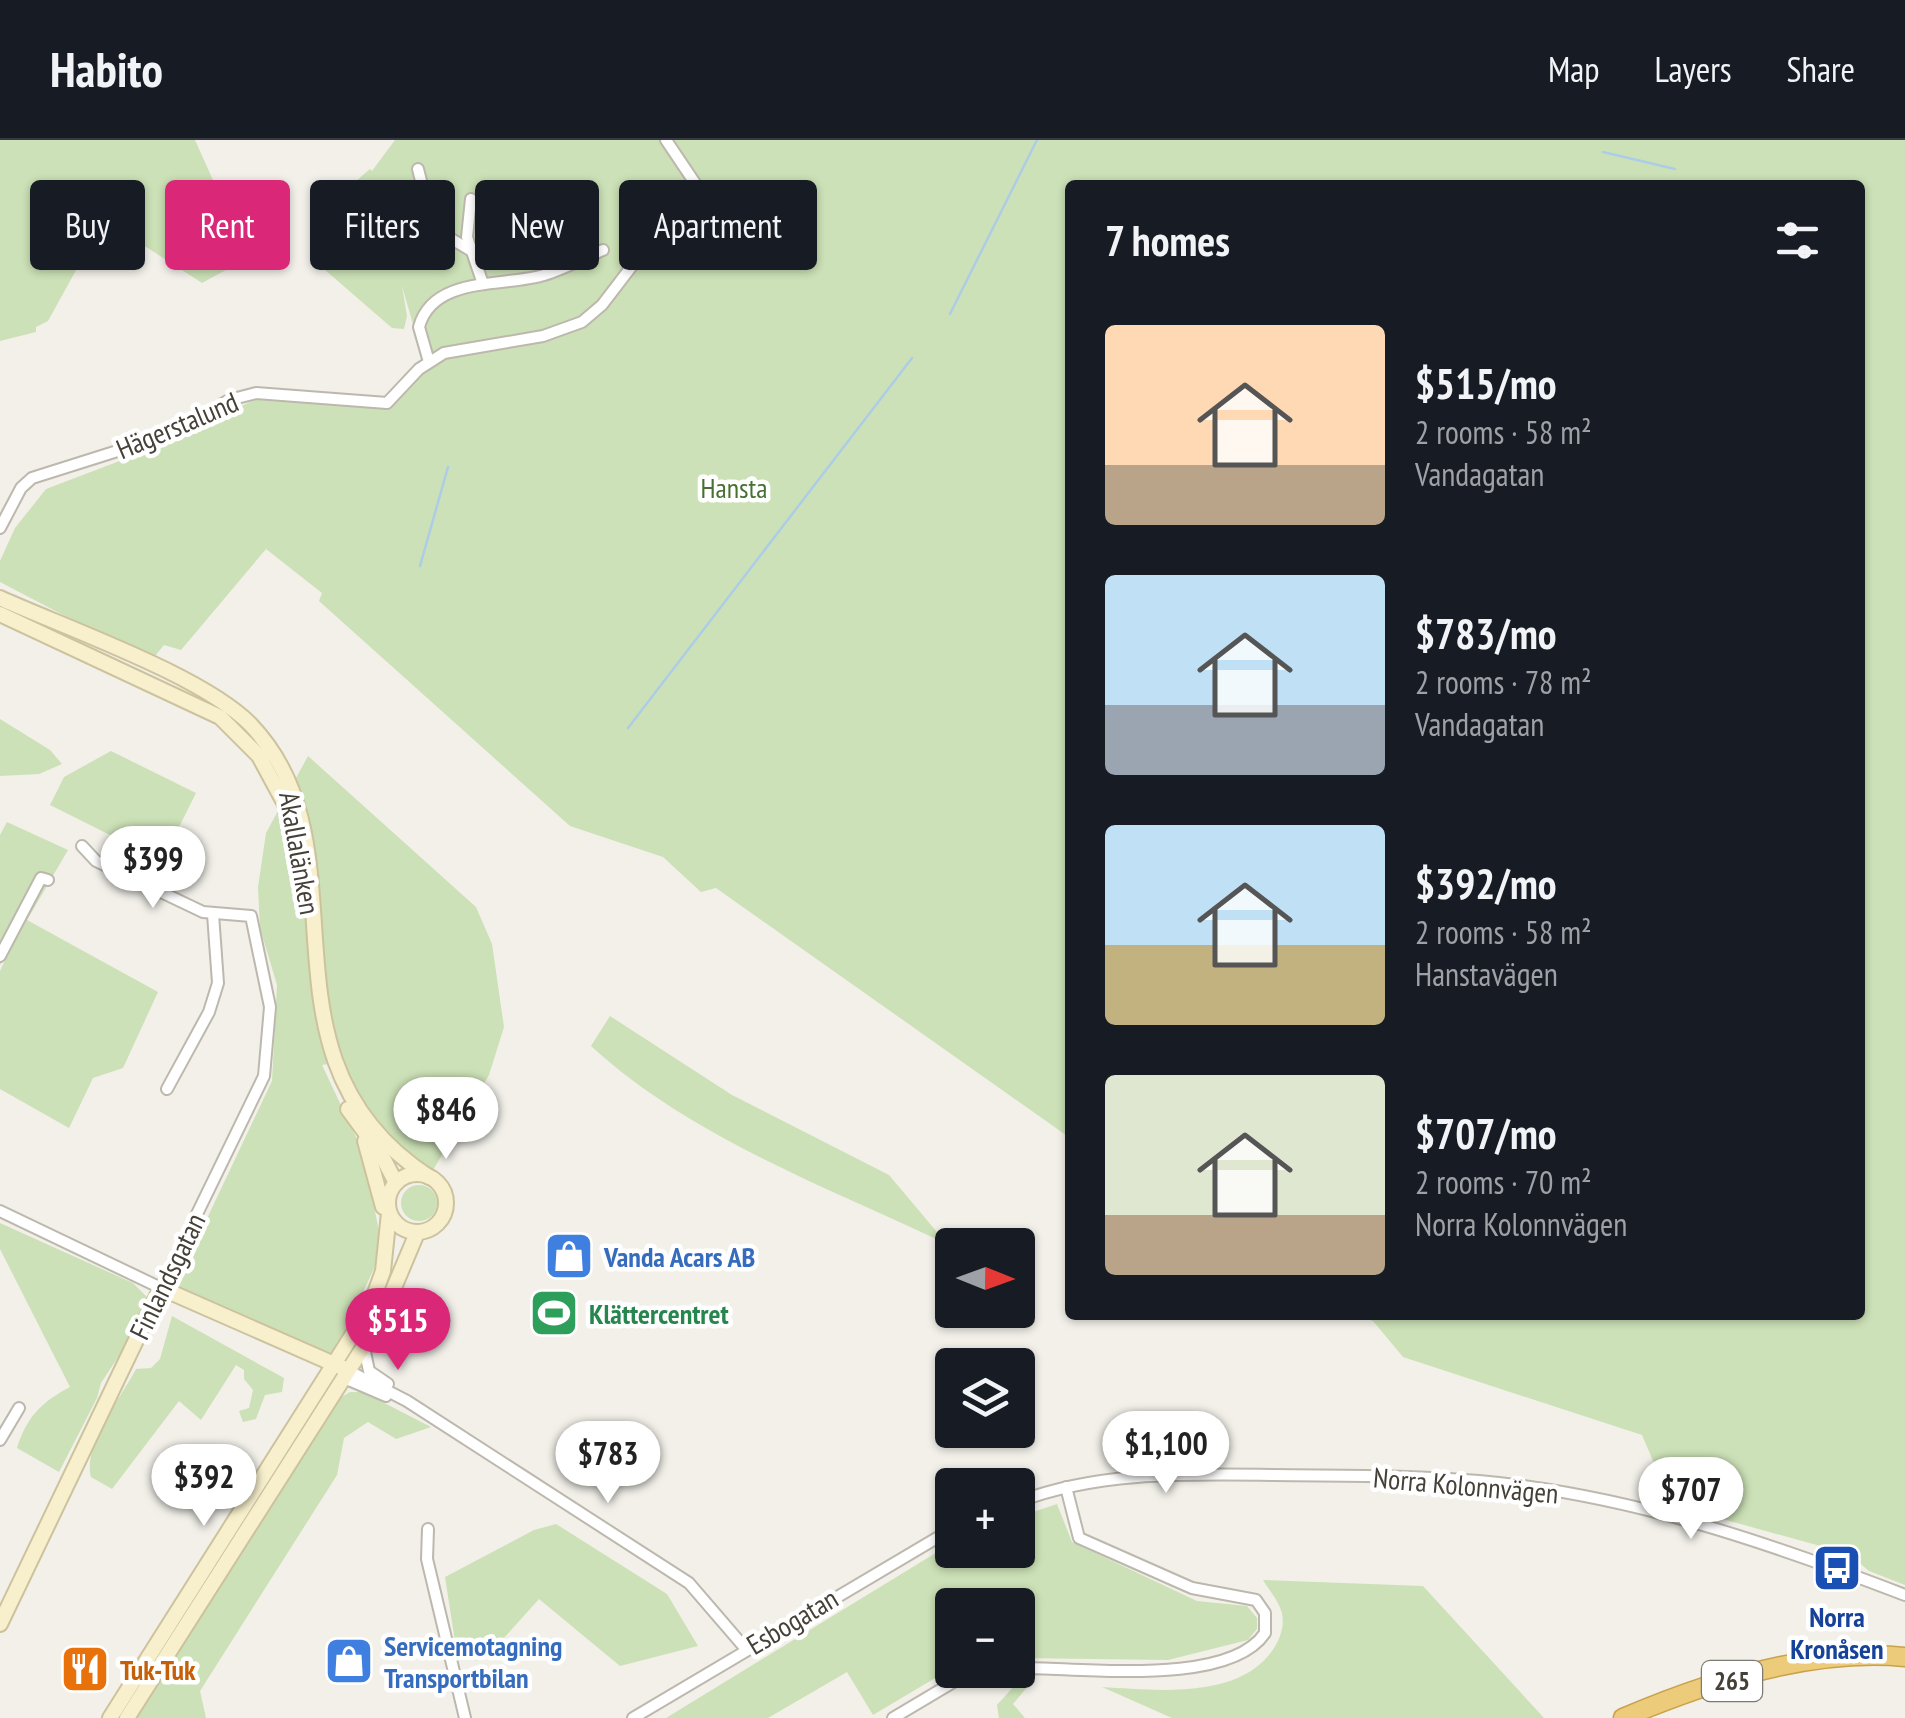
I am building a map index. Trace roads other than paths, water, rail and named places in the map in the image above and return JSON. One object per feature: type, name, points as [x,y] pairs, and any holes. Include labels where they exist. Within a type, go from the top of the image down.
[{"type":"highway","name":"265","points":[[1626,1717],[1742,1678],[1838,1658],[1905,1658]]},
{"type":"main road","name":"Akallalänken","points":[[0,598],[204,690],[238,713],[275,756],[292,795],[305,851],[326,1035],[336,1072],[357,1109],[384,1140],[428,1176]]},
{"type":"main road","name":"Akallalänken","points":[[0,614],[202,707],[234,729],[259,756],[281,790],[291,819],[320,1046],[332,1082],[362,1131],[382,1154],[396,1183]]},
{"type":"main road","points":[[362,1131],[388,1232]]},
{"type":"main road","points":[[127,1718],[340,1371],[378,1290],[388,1232],[388,1197],[396,1183],[411,1175],[428,1176],[444,1192],[446,1207],[439,1222],[417,1232],[400,1227],[389,1213]]},
{"type":"main road","points":[[110,1718],[340,1371],[364,1347],[392,1300],[417,1232]]},
{"type":"main road","points":[[161,1288],[174,1298],[340,1371]]},
{"type":"main road","name":"Finlandsgatan","points":[[0,1623],[161,1288]]},
{"type":"street","name":"Hägerstalund","points":[[0,528],[21,488],[36,475],[168,435],[238,396],[387,403],[429,362],[460,349],[572,328],[602,305],[648,245],[712,219],[703,195],[666,140]]},
{"type":"street","points":[[418,169],[433,228],[470,250]]},
{"type":"street","points":[[471,198],[470,250],[482,282]]},
{"type":"street","points":[[429,362],[420,336],[426,311],[482,282],[542,276],[603,250]]},
{"type":"street","points":[[82,846],[96,861],[213,914],[218,983],[208,1012],[167,1089]]},
{"type":"street","points":[[0,956],[42,878],[48,880]]},
{"type":"street","name":"Finlandsgatan","points":[[161,1288],[264,1076],[270,1007],[250,916],[213,914]]},
{"type":"street","points":[[0,1212],[161,1288]]},
{"type":"street","points":[[364,1347],[369,1370],[407,1401],[689,1583],[745,1648]]},
{"type":"street","points":[[340,1371],[407,1401]]},
{"type":"street","points":[[340,1371],[424,1412]]},
{"type":"street","points":[[0,1440],[20,1408]]},
{"type":"street","name":"Norra Kolonnvägen","points":[[1066,1488],[1149,1476],[1366,1476],[1479,1481],[1664,1513],[1905,1594]]},
{"type":"street","points":[[1035,1497],[1066,1488],[1079,1538],[1192,1588],[1256,1600],[1265,1612],[1265,1633],[1247,1652],[1168,1670],[1035,1668]]},
{"type":"street","points":[[428,1529],[427,1559],[465,1718]]},
{"type":"street","name":"Esbogatan","points":[[633,1718],[745,1648],[935,1539]]},
{"type":"street","points":[[893,1718],[943,1688]]},
{"type":"waterway","points":[[950,314],[1037,140]]},
{"type":"waterway","points":[[1603,152],[1675,169]]},
{"type":"waterway","points":[[628,728],[912,358]]},
{"type":"waterway","points":[[420,566],[448,467]]},
{"type":"place","name":"Vanda Acars AB","points":[[569,1256]]},
{"type":"place","name":"Klättercentret","points":[[554,1313]]},
{"type":"place","name":"Norra Kronåsen","points":[[1837,1568]]},
{"type":"place","name":"Servicemotagning Transportbilan","points":[[349,1661]]},
{"type":"place","name":"Tuk-Tuk","points":[[85,1669]]},
{"type":"park label","name":"Hansta","points":[[734,487]]}]
